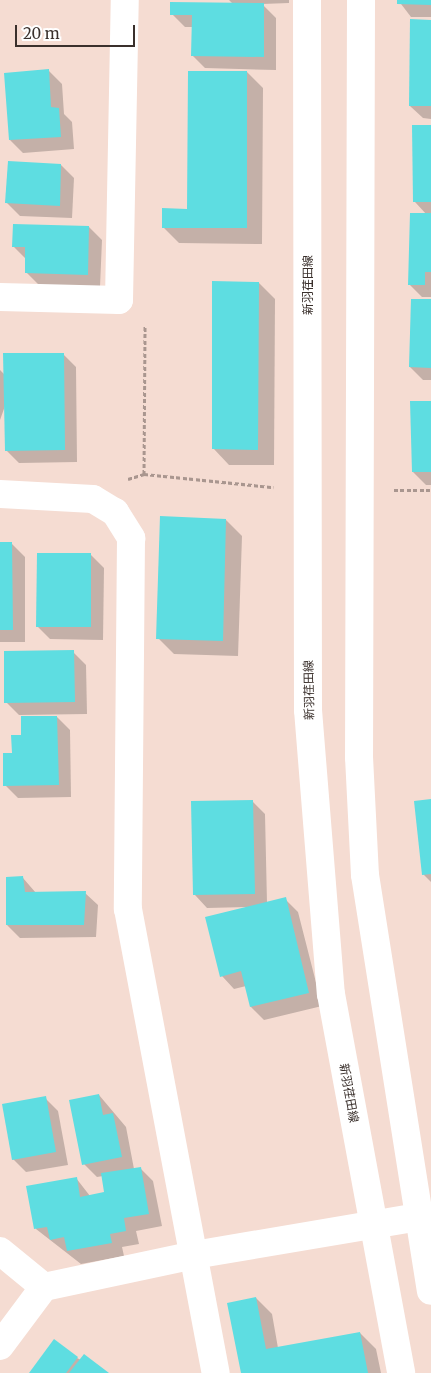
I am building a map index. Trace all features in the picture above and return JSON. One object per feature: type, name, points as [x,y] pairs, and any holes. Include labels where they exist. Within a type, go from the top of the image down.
[{"type":"street","points":[[0,297],[119,300],[125,0]]},
{"type":"street","name":"新羽荏田線","points":[[307,0],[308,710],[331,994],[401,1373]]},
{"type":"street","points":[[361,0],[359,757],[365,875],[424,1216],[431,1291]]},
{"type":"street","points":[[0,494],[93,499],[115,512],[131,538],[128,909],[216,1373]]},
{"type":"street","points":[[0,1346],[44,1287],[194,1255],[374,1226],[424,1216]]},
{"type":"street","points":[[0,1251],[44,1287]]},
{"type":"path","points":[[119,300],[145,313],[144,474]]},
{"type":"building","points":[[397,0],[431,0],[431,5],[397,4]]},
{"type":"building","points":[[170,2],[264,3],[264,57],[191,56],[192,15],[170,15]]},
{"type":"building","points":[[410,19],[431,20],[431,106],[409,106]]},
{"type":"building","points":[[49,69],[51,107],[59,108],[61,137],[9,140],[4,73]]},
{"type":"building","points":[[188,71],[247,71],[247,228],[162,228],[162,208],[187,209]]},
{"type":"building","points":[[412,125],[431,125],[431,202],[413,202]]},
{"type":"building","points":[[8,161],[61,164],[60,206],[5,203]]},
{"type":"building","points":[[410,213],[431,213],[431,272],[425,272],[425,285],[408,285]]},
{"type":"building","points":[[13,224],[89,226],[88,275],[25,273],[25,247],[12,247]]},
{"type":"building","points":[[212,281],[259,282],[258,450],[212,449]]},
{"type":"building","points":[[411,299],[431,299],[431,368],[409,367]]},
{"type":"building","points":[[3,353],[64,353],[65,450],[5,451]]},
{"type":"building","points":[[410,401],[431,401],[431,472],[412,472]]},
{"type":"building","points":[[160,516],[226,519],[223,641],[156,639]]},
{"type":"building","points":[[0,542],[12,542],[13,630],[0,630]]},
{"type":"building","points":[[37,553],[91,553],[91,627],[36,627]]},
{"type":"building","points":[[74,650],[75,702],[4,703],[4,651]]},
{"type":"building","points":[[21,716],[57,716],[59,785],[3,786],[3,753],[12,753],[11,735],[21,735]]},
{"type":"building","points":[[431,799],[431,874],[422,875],[414,801]]},
{"type":"building","points":[[253,800],[255,894],[193,895],[191,801]]},
{"type":"building","points":[[23,876],[25,892],[86,891],[84,925],[6,925],[6,877]]},
{"type":"building","points":[[286,897],[309,993],[250,1007],[241,971],[220,977],[205,917]]},
{"type":"building","points":[[99,1094],[103,1115],[113,1113],[122,1157],[82,1165],[69,1100]]},
{"type":"building","points":[[46,1096],[56,1152],[12,1160],[2,1104]]},
{"type":"building","points":[[141,1167],[149,1214],[124,1218],[126,1231],[110,1234],[112,1243],[67,1251],[64,1237],[50,1240],[47,1227],[34,1229],[26,1186],[77,1177],[80,1197],[104,1192],[101,1173]]},
{"type":"building","points":[[256,1297],[266,1349],[360,1332],[368,1373],[241,1373],[227,1303]]},
{"type":"building","points":[[54,1339],[78,1357],[66,1373],[29,1373]]},
{"type":"building","points":[[84,1354],[109,1373],[69,1373]]}]
